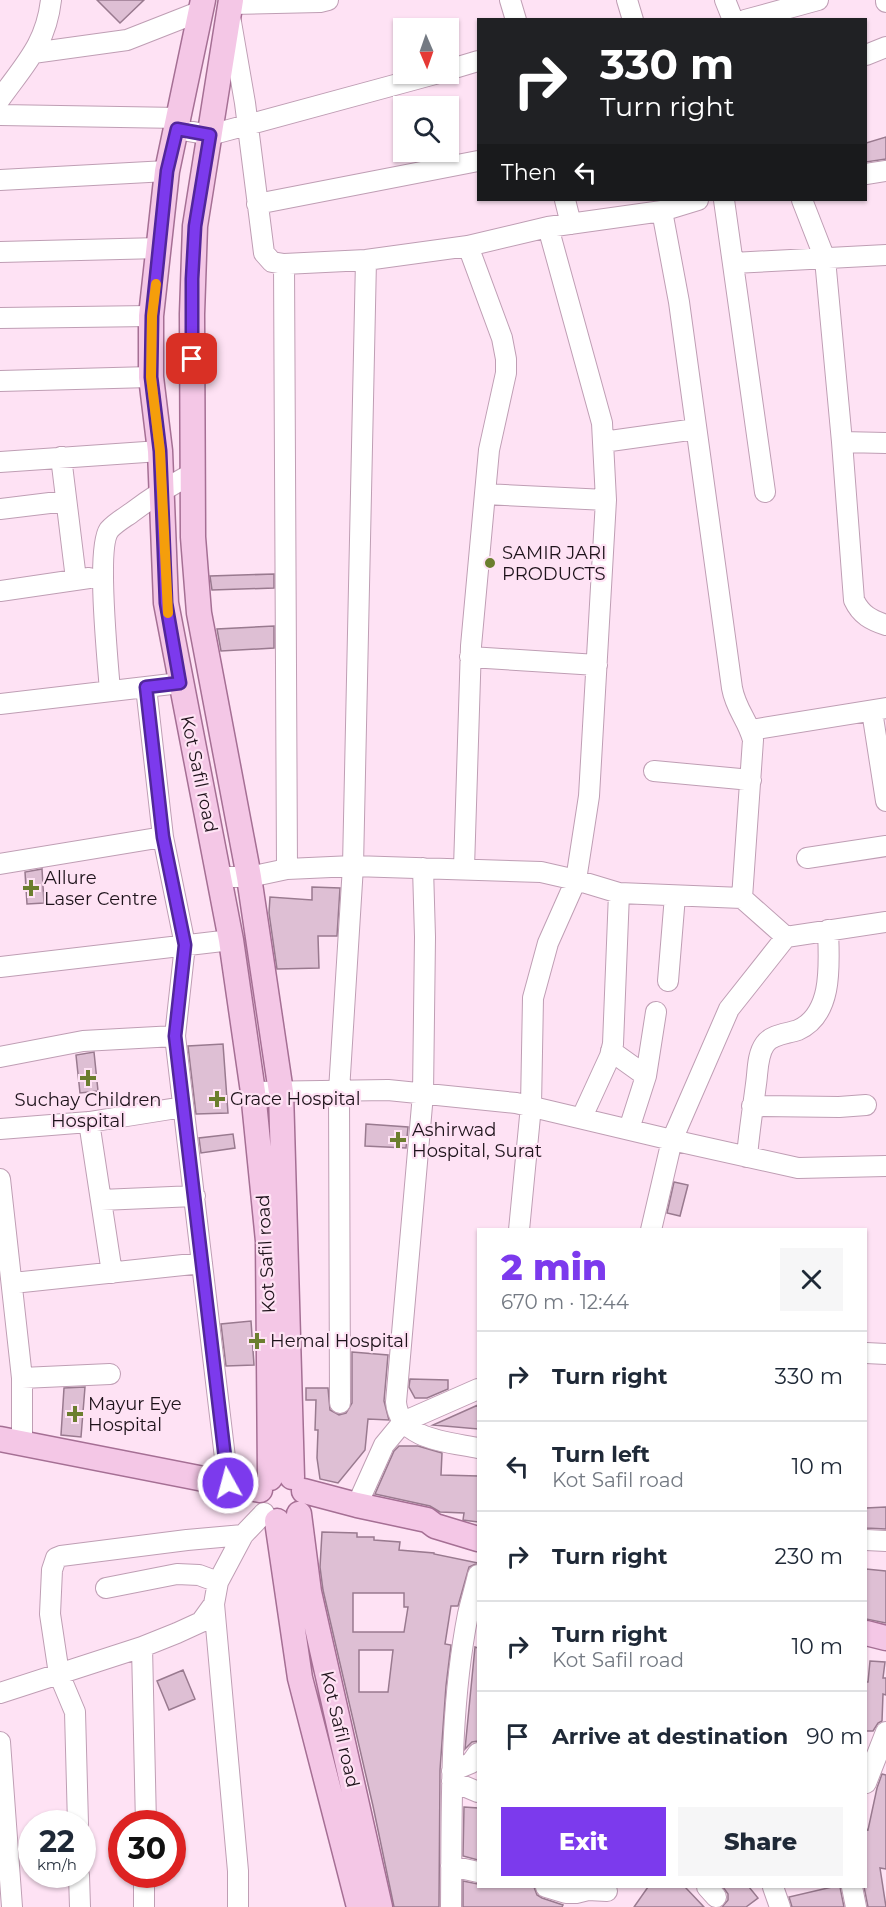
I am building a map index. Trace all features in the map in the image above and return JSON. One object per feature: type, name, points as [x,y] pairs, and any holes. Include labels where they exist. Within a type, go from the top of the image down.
[{"type":"main road","name":"Kot Safil road","points":[[230,5],[195,226],[193,537],[200,613],[249,877],[281,1092],[284,1499],[309,1592],[380,1907]]},
{"type":"main road","name":"Kot Safil road","points":[[202,6],[167,171],[152,316],[151,377],[160,451],[166,603],[220,877],[253,1092],[268,1241],[284,1499],[300,1678],[359,1907]]},
{"type":"main road","points":[[11,1441],[228,1483],[284,1499],[425,1530],[435,1526]]},
{"type":"main road","points":[[284,1499],[357,1505],[427,1520],[435,1526],[477,1539]]},
{"type":"main road","points":[[867,1634],[886,1638]]},
{"type":"street","points":[[0,99],[44,35],[51,0]]},
{"type":"street","points":[[328,0],[230,5],[264,254],[272,262],[284,264],[366,260],[468,246],[548,227],[662,211],[695,201]]},
{"type":"street","points":[[510,0],[515,18]]},
{"type":"street","points":[[627,0],[632,18]]},
{"type":"street","points":[[725,0],[732,18]]},
{"type":"street","points":[[752,18],[818,0]]},
{"type":"street","points":[[33,53],[127,40],[202,6]]},
{"type":"street","points":[[867,55],[886,47]]},
{"type":"street","points":[[459,67],[477,62]]},
{"type":"street","points":[[0,115],[178,123],[210,135],[398,84]]},
{"type":"street","points":[[257,204],[477,161]]},
{"type":"street","points":[[0,180],[167,171]]},
{"type":"street","points":[[867,174],[886,171]]},
{"type":"street","points":[[565,201],[571,224]]},
{"type":"street","points":[[724,201],[765,492]]},
{"type":"street","points":[[802,201],[825,260],[854,600],[859,610],[870,619],[886,625]]},
{"type":"street","points":[[662,211],[679,302],[732,688],[737,708],[751,730],[754,751],[742,898]]},
{"type":"street","points":[[519,1228],[531,1107],[533,998],[548,943],[576,880],[588,796],[606,500],[602,423],[548,227]]},
{"type":"street","points":[[464,868],[470,657],[491,440],[506,373],[502,338],[468,246]]},
{"type":"street","points":[[0,252],[160,248]]},
{"type":"street","points":[[733,263],[825,260],[886,255]]},
{"type":"street","points":[[340,1403],[339,1091],[354,866],[366,260]]},
{"type":"street","points":[[284,264],[287,869]]},
{"type":"street","points":[[0,318],[152,316]]},
{"type":"street","points":[[0,381],[151,377]]},
{"type":"street","points":[[603,442],[696,429]]},
{"type":"street","points":[[842,442],[886,443]]},
{"type":"street","points":[[0,462],[160,451]]},
{"type":"street","points":[[61,457],[76,579]]},
{"type":"street","points":[[110,691],[104,577],[105,538],[110,530],[162,490],[193,473]]},
{"type":"street","points":[[485,494],[606,500]]},
{"type":"street","points":[[0,509],[66,501]]},
{"type":"street","points":[[0,591],[104,577]]},
{"type":"street","points":[[470,657],[597,665]]},
{"type":"street","points":[[0,704],[180,683]]},
{"type":"street","points":[[146,687],[163,837],[185,945],[175,1036],[228,1483]]},
{"type":"street","points":[[751,730],[879,710],[886,801]]},
{"type":"street","points":[[654,771],[751,780]]},
{"type":"street","points":[[0,864],[163,837]]},
{"type":"street","points":[[807,858],[886,846]]},
{"type":"street","points":[[220,877],[249,877],[287,869],[354,866],[541,872],[619,893],[742,898],[786,937]]},
{"type":"street","points":[[423,868],[425,937],[423,1094],[396,1402],[397,1411],[403,1422],[417,1433],[431,1439],[477,1448]]},
{"type":"street","points":[[582,1117],[611,1051],[614,1031],[619,893]]},
{"type":"street","points":[[668,981],[675,896]]},
{"type":"street","points":[[651,1228],[672,1140],[729,1009],[786,937],[886,922]]},
{"type":"street","points":[[747,1157],[760,1053],[770,1039],[807,1024],[819,1009],[828,976],[828,930]]},
{"type":"street","points":[[0,967],[231,940]]},
{"type":"street","points":[[629,1130],[646,1076],[656,1012]]},
{"type":"street","points":[[0,1056],[83,1041],[175,1036]]},
{"type":"street","points":[[611,1051],[646,1076]]},
{"type":"street","points":[[253,1092],[388,1090],[516,1103],[798,1168],[886,1166]]},
{"type":"street","points":[[752,1106],[866,1105]]},
{"type":"street","points":[[0,1129],[89,1122],[183,1107]]},
{"type":"street","points":[[89,1122],[111,1273]]},
{"type":"street","points":[[0,1179],[3,1234],[12,1283],[22,1378],[11,1441]]},
{"type":"street","points":[[101,1200],[195,1196]]},
{"type":"street","points":[[12,1283],[202,1263]]},
{"type":"street","points":[[867,1353],[886,1354]]},
{"type":"street","points":[[22,1378],[110,1374]]},
{"type":"street","points":[[357,1505],[384,1445],[403,1422],[477,1389]]},
{"type":"street","points":[[238,1907],[238,1871],[214,1604],[218,1582],[243,1535],[284,1499]]},
{"type":"street","points":[[78,1810],[75,1712],[58,1674],[50,1614],[52,1570],[56,1558],[144,1545],[243,1535]]},
{"type":"street","points":[[867,1540],[886,1541]]},
{"type":"street","points":[[106,1588],[177,1574],[199,1575],[218,1582]]},
{"type":"street","points":[[451,1907],[452,1776],[459,1676],[468,1614],[477,1579]]},
{"type":"street","points":[[0,1693],[142,1647],[177,1633],[201,1622],[214,1604]]},
{"type":"street","points":[[142,1647],[146,1810]]},
{"type":"street","points":[[867,1781],[886,1732]]},
{"type":"street","points":[[0,1743],[12,1907]]},
{"type":"street","points":[[452,1776],[471,1763],[477,1754]]},
{"type":"street","points":[[452,1776],[477,1791]]},
{"type":"street","points":[[451,1866],[477,1872]]},
{"type":"street","points":[[79,1888],[80,1907]]},
{"type":"street","points":[[144,1888],[144,1907]]},
{"type":"street","points":[[549,1888],[566,1893],[588,1890],[607,1895]]},
{"type":"street","points":[[852,1888],[856,1907]]},
{"type":"building","points":[[97,0],[144,0],[120,23]]},
{"type":"building","points":[[886,137],[886,159],[867,162],[867,143]]},
{"type":"building","points":[[274,574],[274,588],[212,590],[210,576]]},
{"type":"building","points":[[274,626],[274,648],[221,651],[217,629]]},
{"type":"building","points":[[42,869],[44,903],[27,904],[25,872]]},
{"type":"building","points":[[312,887],[340,888],[337,936],[318,936],[319,968],[277,969],[269,913],[270,897],[312,900]]},
{"type":"building","points":[[223,1044],[228,1113],[196,1114],[188,1046]]},
{"type":"building","points":[[94,1052],[98,1091],[80,1093],[76,1055]]},
{"type":"building","points":[[366,1124],[408,1127],[406,1148],[365,1146]]},
{"type":"building","points":[[233,1134],[235,1148],[201,1153],[199,1138]]},
{"type":"building","points":[[674,1182],[688,1185],[680,1216],[667,1213]]},
{"type":"building","points":[[251,1321],[254,1365],[226,1366],[221,1324]]},
{"type":"building","points":[[352,1352],[388,1355],[384,1401],[389,1420],[368,1419],[365,1450],[338,1483],[320,1479],[317,1458],[318,1430],[315,1430],[316,1400],[306,1400],[306,1388],[328,1388],[330,1410],[339,1415],[346,1413],[352,1403]]},
{"type":"building","points":[[410,1379],[448,1380],[448,1389],[427,1398],[415,1398],[409,1387]]},
{"type":"building","points":[[85,1387],[81,1437],[61,1435],[64,1388]]},
{"type":"building","points":[[477,1405],[477,1429],[433,1425]]},
{"type":"building","points":[[399,1446],[418,1446],[442,1453],[441,1475],[477,1476],[477,1522],[463,1520],[464,1513],[440,1512],[430,1506],[375,1494],[394,1451]]},
{"type":"building","points":[[886,1507],[886,1529],[867,1528],[867,1508]]},
{"type":"building","points":[[322,1532],[357,1533],[357,1537],[374,1537],[374,1540],[400,1542],[399,1550],[434,1553],[477,1563],[469,1567],[458,1606],[451,1606],[445,1644],[451,1645],[440,1770],[439,1907],[394,1907],[323,1590],[320,1567]],"holes":[[[353,1593],[404,1593],[404,1607],[408,1607],[404,1632],[353,1632]],[[359,1650],[393,1650],[388,1692],[359,1692]]]},
{"type":"building","points":[[867,1569],[886,1571],[886,1623],[867,1619]]},
{"type":"building","points":[[475,1647],[477,1648],[477,1741],[472,1742],[465,1749]]},
{"type":"building","points":[[870,1661],[885,1662],[883,1678],[886,1678],[886,1695],[883,1694],[882,1721],[873,1731],[867,1731]]},
{"type":"building","points":[[183,1670],[195,1699],[169,1710],[157,1681]]},
{"type":"building","points":[[882,1774],[886,1775],[886,1869],[880,1868],[886,1907],[868,1907],[864,1888],[867,1888],[867,1830]]},
{"type":"building","points":[[464,1807],[477,1808],[477,1860],[463,1856]]},
{"type":"building","points":[[463,1881],[477,1884],[477,1888],[534,1888],[537,1895],[542,1898],[563,1905],[562,1907],[463,1907]]},
{"type":"building","points":[[647,1888],[686,1888],[704,1907],[634,1907]]},
{"type":"building","points":[[724,1888],[750,1888],[758,1898],[746,1907],[722,1907],[728,1900],[728,1894]]},
{"type":"building","points":[[828,1888],[840,1888],[844,1907],[792,1907],[789,1897]]},
{"type":"slow traffic","points":[[156,284],[152,316],[151,377],[160,451],[168,613]]},
{"type":"place","name":"SAMIR JARI PRODUCTS","points":[[490,563]]},
{"type":"place","name":"Allure Laser Centre","points":[[31,888]]},
{"type":"place","name":"Suchay Children Hospital","points":[[88,1078]]},
{"type":"place","name":"Grace Hospital","points":[[217,1099]]},
{"type":"place","name":"Ashirwad Hospital, Surat","points":[[398,1140]]},
{"type":"place","name":"Hemal Hospital","points":[[257,1341]]},
{"type":"place","name":"Mayur Eye Hospital","points":[[75,1414]]},
{"type":"route","points":[[192,359],[192,279],[195,226],[210,135],[177,129],[167,171],[152,316],[151,377],[160,451],[166,603],[180,683],[146,687],[163,837],[185,945],[175,1036],[228,1483]]}]
